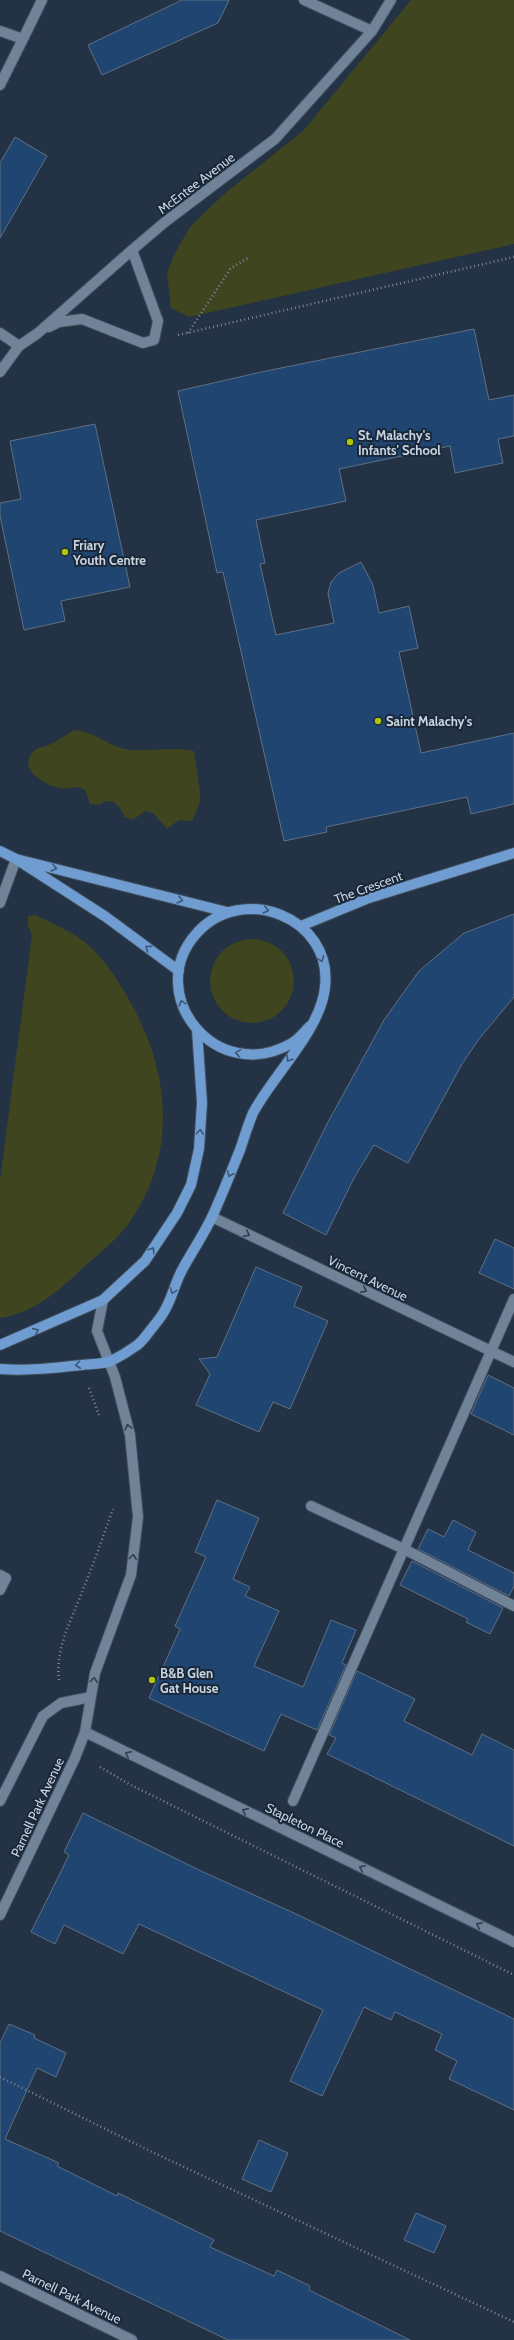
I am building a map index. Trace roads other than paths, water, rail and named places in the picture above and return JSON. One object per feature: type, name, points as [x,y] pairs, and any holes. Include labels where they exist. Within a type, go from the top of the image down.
[{"type":"main road","points":[[0,851],[16,859],[106,917],[179,972]]},
{"type":"main road","name":"The Crescent","points":[[301,926],[369,898],[514,853]]},
{"type":"main road","points":[[16,859],[227,912]]},
{"type":"main road","points":[[0,1369],[23,1371],[110,1362],[139,1345],[166,1310],[180,1274],[212,1217],[253,1113],[310,1026],[321,1008],[325,986],[324,971],[315,944],[301,926],[285,916],[266,909],[246,908],[227,912],[210,921],[195,935],[184,952],[179,972],[181,999],[185,1013],[197,1030],[213,1044],[233,1053],[254,1055],[276,1051],[294,1042],[310,1026]]},
{"type":"main road","points":[[0,1345],[104,1300],[145,1261],[177,1213],[191,1185],[199,1149],[202,1103],[197,1030]]},
{"type":"street","points":[[0,85],[42,0]]},
{"type":"street","points":[[304,0],[372,31]]},
{"type":"street","name":"McEntee Avenue","points":[[0,372],[19,346],[38,333],[165,222],[275,139],[372,31],[391,0]]},
{"type":"street","points":[[0,31],[23,39]]},
{"type":"street","points":[[38,333],[59,322],[82,319],[143,343],[154,340],[158,321],[132,250]]},
{"type":"street","points":[[0,333],[19,346]]},
{"type":"street","points":[[0,903],[16,859]]},
{"type":"street","name":"Vincent Avenue","points":[[212,1217],[514,1362]]},
{"type":"street","points":[[293,1801],[490,1350],[514,1299]]},
{"type":"street","name":"Parnell Park Avenue","points":[[0,1915],[85,1732],[95,1672],[131,1575],[138,1517],[130,1435],[110,1362],[97,1331],[104,1300]]},
{"type":"street","points":[[311,1506],[404,1549],[514,1606]]},
{"type":"street","points":[[0,1575],[6,1578],[0,1590]]},
{"type":"street","points":[[0,1802],[43,1716],[61,1703],[91,1697]]},
{"type":"street","name":"Stapleton Place","points":[[85,1732],[514,1942]]},
{"type":"street","name":"Parnell Park Avenue","points":[[0,2276],[132,2340]]},
{"type":"place","name":"St. Malachy's Infants' School","points":[[350,442]]},
{"type":"place","name":"Friary Youth Centre","points":[[65,552]]},
{"type":"place","name":"Saint Malachy's","points":[[378,721]]},
{"type":"place","name":"B&B Glen Gat House","points":[[152,1680]]}]
